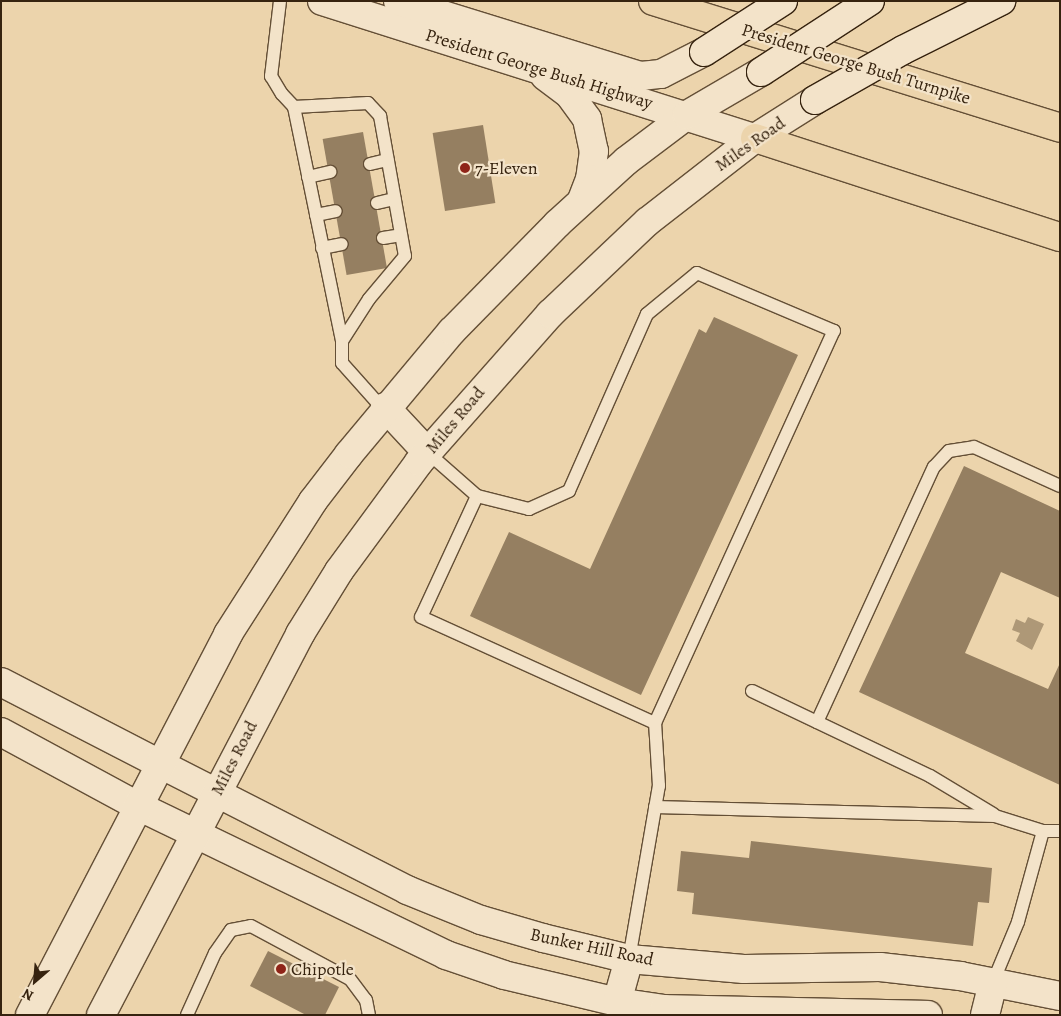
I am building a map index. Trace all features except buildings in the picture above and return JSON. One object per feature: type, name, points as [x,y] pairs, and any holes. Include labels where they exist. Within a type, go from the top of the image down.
[{"type":"highway","name":"President George Bush Turnpike","points":[[653,1],[1060,128]]},
{"type":"highway","points":[[755,138],[1060,237]]},
{"type":"main road","name":"President George Bush Highway","points":[[322,1],[755,138]]},
{"type":"main road","points":[[398,1],[641,76],[661,74],[704,52],[783,1]]},
{"type":"main road","points":[[30,1015],[233,626],[312,501],[384,408],[489,291],[626,161],[687,115],[761,72],[870,1]]},
{"type":"main road","name":"Miles Road","points":[[100,1015],[300,634],[339,571],[427,452],[550,314],[648,222],[755,138],[815,100],[903,50],[1001,1]]},
{"type":"main road","points":[[532,66],[569,94],[587,119],[594,151],[590,179],[582,201]]},
{"type":"main road","points":[[384,408],[427,452]]},
{"type":"main road","name":"Bunker Hill Road","points":[[1,682],[407,890],[481,920],[629,959],[744,969],[880,967],[993,982],[1060,996]]},
{"type":"main road","points":[[1,732],[138,806],[196,832],[446,955],[504,975],[616,1008],[717,1012],[842,1011],[928,1015]]},
{"type":"main road","points":[[616,1008],[629,959]]},
{"type":"main road","points":[[985,1015],[993,982]]},
{"type":"lane","points":[[280,1],[271,76],[294,107],[342,340],[342,363],[384,408]]},
{"type":"lane","points":[[294,107],[368,103],[380,116],[405,256],[369,299],[342,340]]},
{"type":"lane","points":[[370,164],[388,160]]},
{"type":"lane","points":[[308,176],[330,172]]},
{"type":"lane","points":[[376,203],[395,199]]},
{"type":"lane","points":[[316,215],[336,211]]},
{"type":"lane","points":[[383,238],[401,235]]},
{"type":"lane","points":[[322,248],[342,244]]},
{"type":"lane","points":[[427,452],[478,496],[529,509],[568,491],[647,314],[696,273],[834,331],[655,723],[659,786],[629,959]]},
{"type":"lane","points":[[817,722],[934,468],[950,451],[974,447],[1060,486]]},
{"type":"lane","points":[[478,496],[421,617],[655,723]]},
{"type":"lane","points":[[752,691],[930,776],[995,816],[1043,831],[1060,831]]},
{"type":"lane","points":[[655,807],[995,816]]},
{"type":"lane","points":[[993,982],[1018,922],[1043,831]]},
{"type":"lane","points":[[190,1014],[215,953],[231,930],[251,926],[350,978],[366,1000],[369,1015]]},
{"type":"shaded area","points":[[1028,617],[1044,624],[1032,650],[1016,641],[1020,633],[1012,630],[1016,619],[1025,623]]},
{"type":"place","name":"7-Eleven","points":[[465,168]]},
{"type":"place","name":"Chipotle","points":[[281,969]]}]
